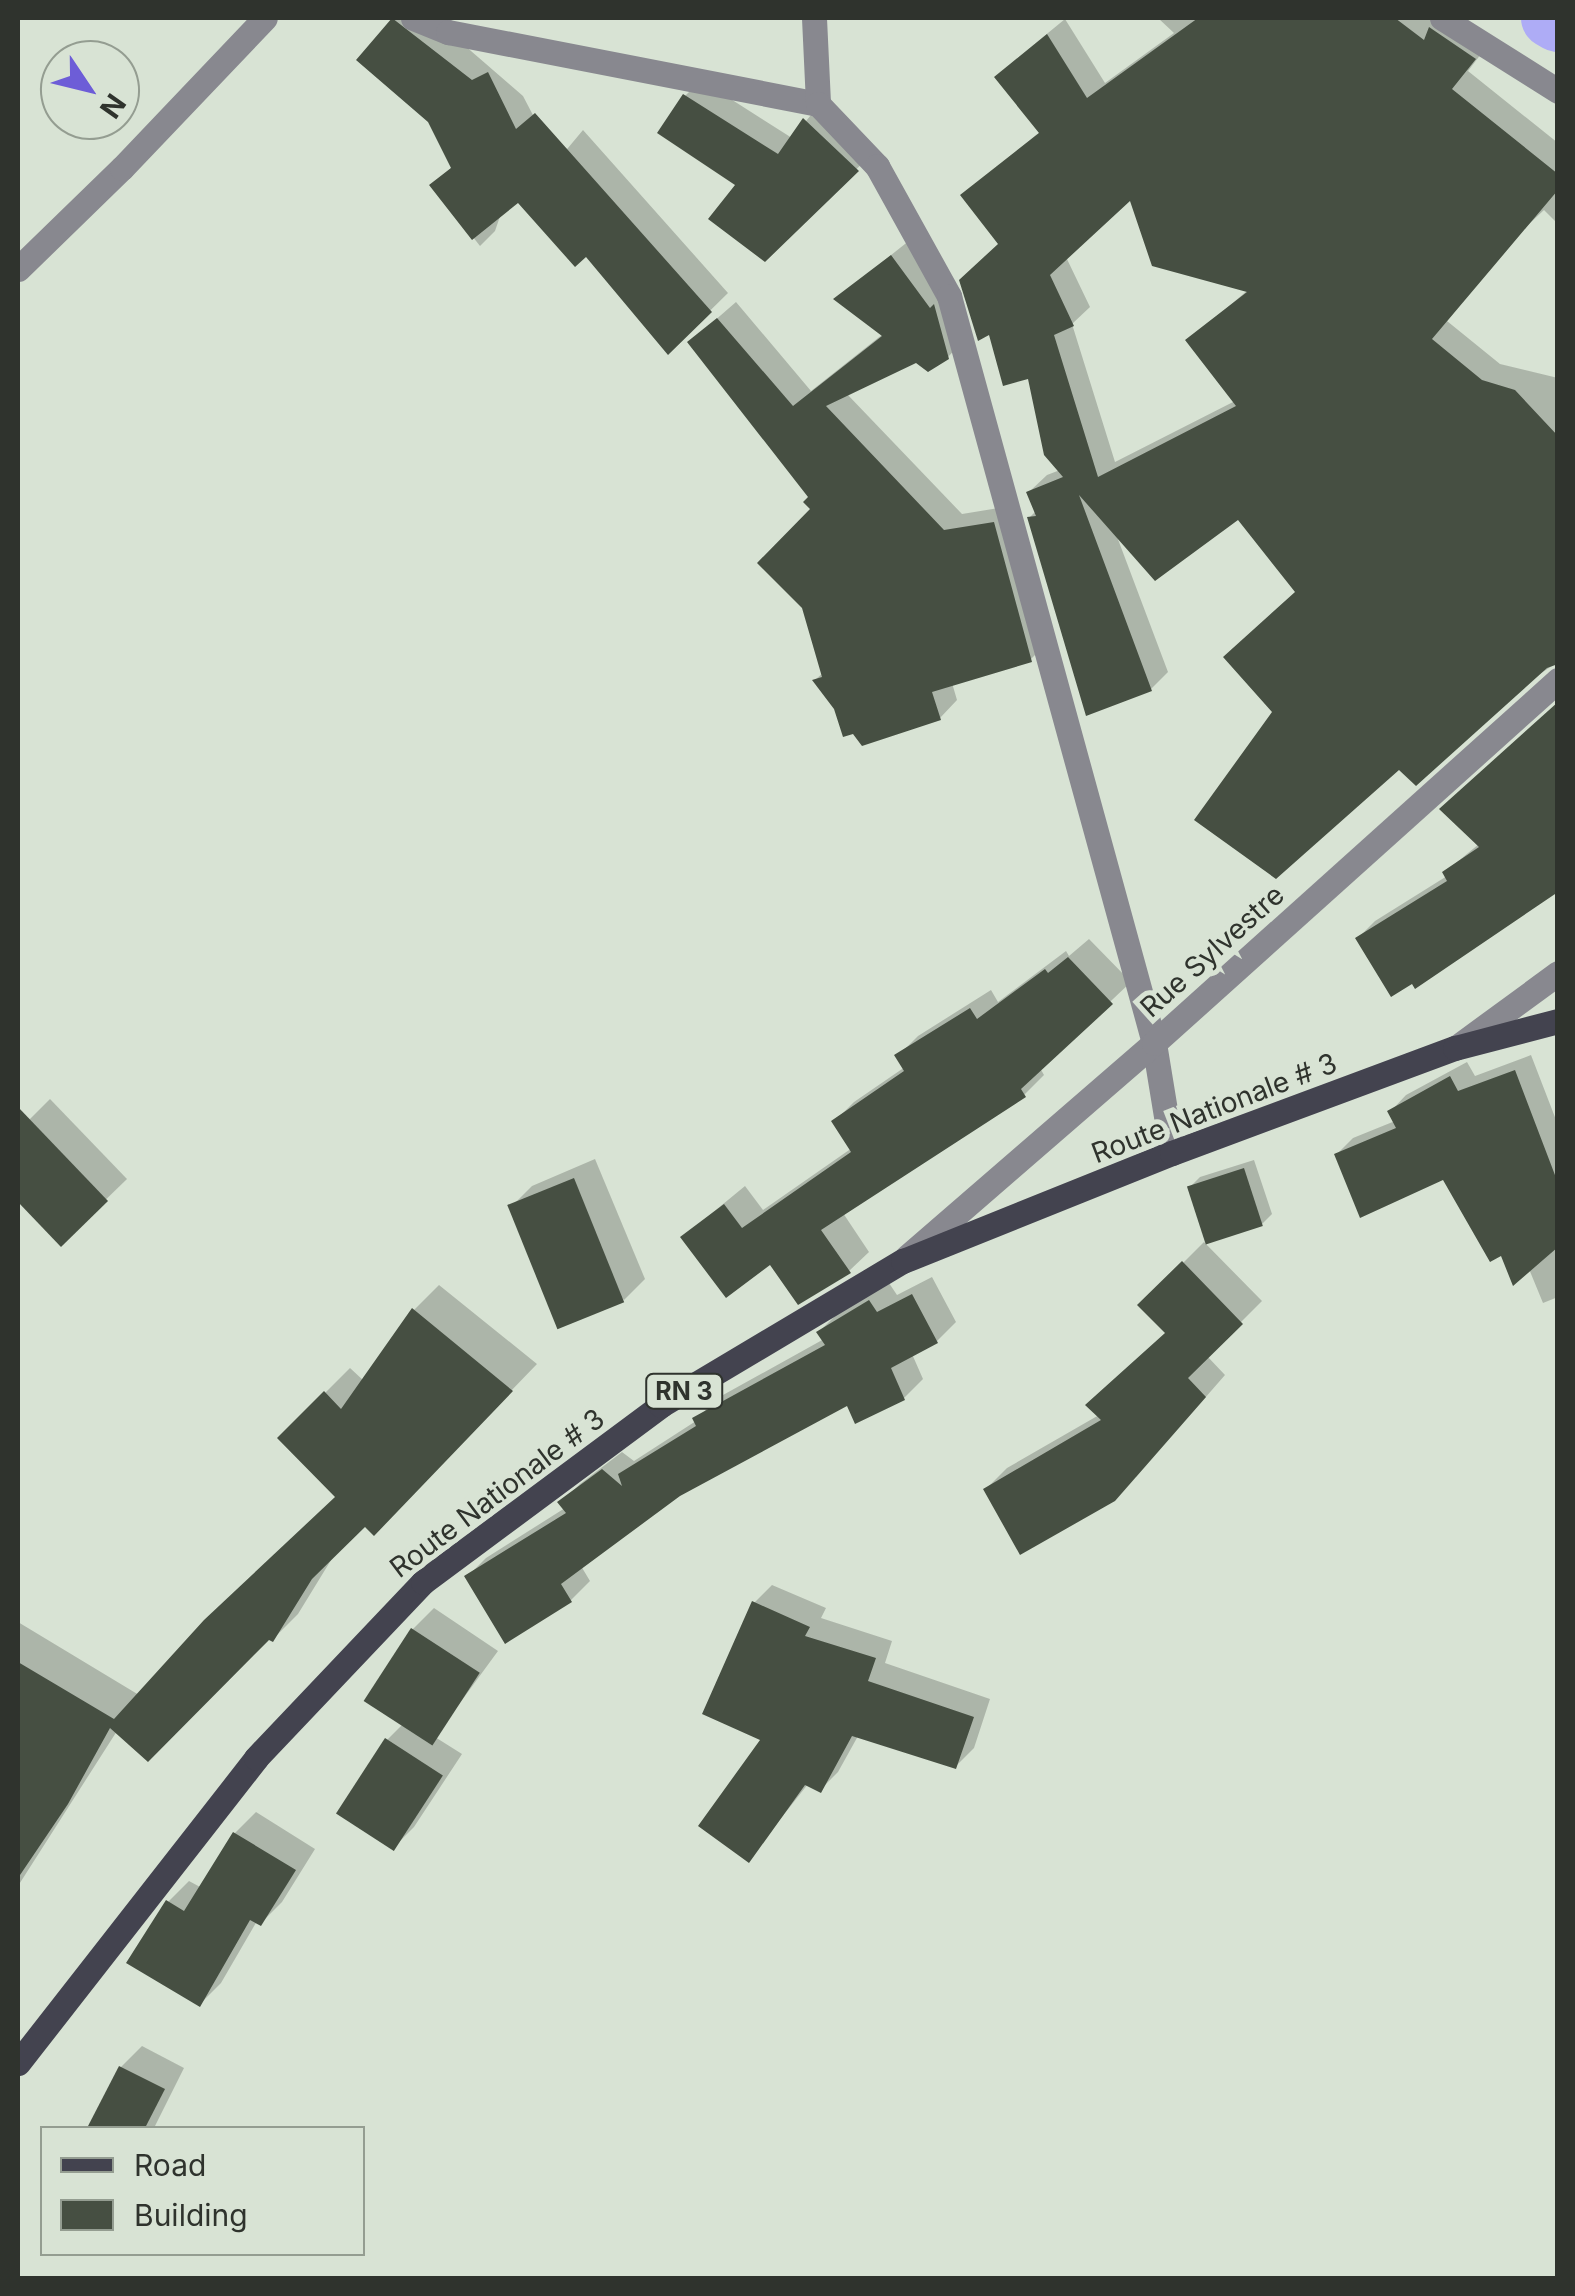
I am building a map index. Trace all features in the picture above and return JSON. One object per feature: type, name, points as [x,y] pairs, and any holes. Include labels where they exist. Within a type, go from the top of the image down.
[{"type":"main road","name":"Route Nationale # 3","points":[[18,2062],[256,1758],[422,1582],[662,1405],[903,1261],[1172,1153],[1455,1048],[1558,1021]]},
{"type":"street","points":[[18,269],[122,168],[265,18]]},
{"type":"street","points":[[413,18],[448,32],[818,104],[877,166],[948,296],[1154,1043],[1172,1153]]},
{"type":"street","points":[[814,18],[818,104]]},
{"type":"street","points":[[1442,18],[1558,91]]},
{"type":"street","name":"Rue Sylvestre","points":[[903,1261],[1154,1043],[1558,680]]},
{"type":"street","points":[[1455,1048],[1558,973]]},
{"type":"building","points":[[392,18],[472,80],[488,72],[516,129],[535,113],[712,312],[668,355],[586,257],[575,267],[518,203],[472,240],[429,185],[451,168],[428,122],[356,60]]},
{"type":"building","points":[[1198,18],[1395,18],[1424,40],[1429,27],[1476,59],[1452,89],[1558,174],[1558,190],[1432,339],[1482,380],[1515,390],[1558,436],[1558,664],[1547,668],[1416,786],[1399,770],[1276,879],[1194,820],[1272,712],[1223,657],[1295,592],[1238,520],[1155,581],[1079,495],[1152,691],[1086,716],[1027,517],[1036,516],[1026,492],[1063,477],[1044,455],[1028,379],[1003,386],[989,335],[978,341],[959,280],[998,244],[960,195],[1039,133],[994,77],[1047,34],[1087,98]],"holes":[[[1130,201],[1152,266],[1247,292],[1185,340],[1236,406],[1098,477],[1054,335],[1074,326],[1050,275]]]},
{"type":"building","points":[[683,94],[778,154],[803,118],[859,171],[765,262],[708,219],[735,185],[657,133]]},
{"type":"building","points":[[891,255],[930,308],[934,304],[949,359],[928,372],[916,363],[826,406],[944,530],[994,522],[1032,662],[932,692],[941,720],[862,746],[853,734],[843,737],[834,709],[812,680],[822,677],[802,608],[757,563],[810,509],[803,502],[808,497],[687,342],[717,318],[793,406],[882,336],[833,299]]},
{"type":"building","points":[[1558,702],[1558,892],[1415,989],[1412,984],[1391,997],[1355,938],[1447,881],[1442,872],[1479,847],[1439,809]]},
{"type":"building","points":[[1068,957],[1113,1004],[1021,1089],[1026,1097],[821,1230],[851,1273],[798,1305],[770,1265],[726,1298],[680,1237],[724,1204],[742,1228],[851,1152],[831,1121],[904,1071],[894,1055],[970,1008],[977,1019],[1045,969],[1048,973]]},
{"type":"building","points":[[1515,1070],[1558,1183],[1558,1247],[1513,1286],[1501,1256],[1490,1262],[1443,1180],[1360,1218],[1334,1154],[1396,1128],[1387,1111],[1450,1076],[1458,1091]]},
{"type":"building","points":[[18,1107],[108,1201],[61,1247],[18,1202]]},
{"type":"building","points":[[1244,1168],[1263,1226],[1206,1245],[1187,1187]]},
{"type":"building","points":[[574,1178],[624,1302],[557,1329],[507,1205]]},
{"type":"building","points":[[1182,1261],[1243,1324],[1188,1378],[1206,1397],[1115,1501],[1020,1555],[983,1489],[1101,1420],[1085,1405],[1165,1333],[1137,1305]]},
{"type":"building","points":[[912,1294],[938,1343],[891,1368],[905,1400],[855,1424],[847,1406],[680,1496],[561,1584],[572,1602],[505,1644],[464,1576],[566,1513],[557,1502],[602,1469],[622,1486],[618,1474],[696,1426],[692,1418],[825,1345],[816,1332],[869,1300],[877,1312]]},
{"type":"building","points":[[412,1308],[513,1391],[374,1536],[365,1527],[312,1579],[273,1642],[269,1640],[148,1762],[110,1728],[68,1804],[18,1878],[18,1662],[114,1719],[204,1620],[335,1497],[277,1438],[324,1391],[341,1409]]},
{"type":"building","points":[[752,1601],[810,1627],[805,1636],[876,1658],[868,1681],[974,1717],[956,1769],[852,1736],[821,1793],[805,1785],[749,1863],[698,1826],[760,1740],[702,1714]]},
{"type":"building","points":[[411,1628],[480,1673],[432,1746],[364,1701]]},
{"type":"building","points":[[385,1738],[443,1776],[394,1851],[336,1813]]},
{"type":"building","points":[[233,1832],[296,1870],[261,1926],[250,1920],[200,2007],[126,1963],[166,1900],[184,1911]]},
{"type":"building","points":[[119,2066],[165,2089],[146,2126],[88,2126]]},
{"type":"waterway","points":[[1551,18],[1558,22]]}]
